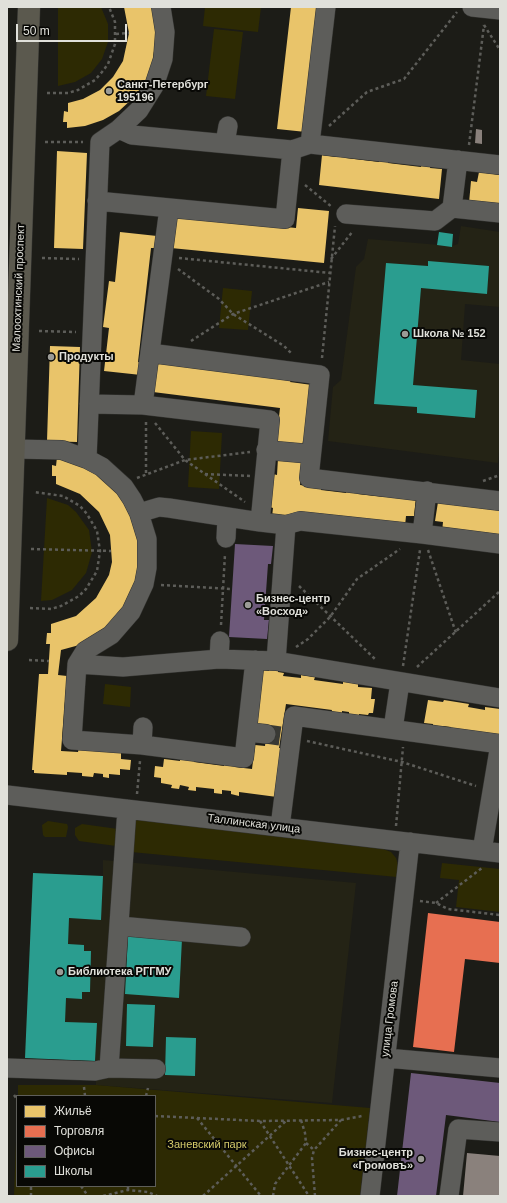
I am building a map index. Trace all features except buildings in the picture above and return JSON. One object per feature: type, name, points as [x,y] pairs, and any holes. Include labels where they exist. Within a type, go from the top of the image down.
[{"type":"main road","name":"Малоохтинский проспект","points":[[7,640],[29,7]]},
{"type":"street","points":[[87,459],[100,142],[120,129],[139,110],[154,86],[163,59],[165,32],[162,7]]},
{"type":"street","points":[[97,201],[286,219],[301,147],[326,7]]},
{"type":"street","points":[[120,129],[132,135],[227,134],[301,147],[463,160],[500,165]]},
{"type":"street","points":[[345,216],[435,221],[452,208],[463,160]]},
{"type":"street","points":[[144,408],[169,208]]},
{"type":"street","points":[[452,208],[500,213]]},
{"type":"street","points":[[150,353],[315,374],[311,454],[308,478],[427,491],[500,501]]},
{"type":"street","points":[[89,404],[270,420],[260,517]]},
{"type":"street","points":[[14,449],[62,450],[87,459],[102,467],[124,488],[139,513],[144,525],[148,552],[144,584],[139,598],[122,624],[111,635],[85,651],[77,664],[72,740],[142,736],[244,758],[255,660]]},
{"type":"street","points":[[266,450],[311,454]]},
{"type":"street","points":[[422,534],[427,491]]},
{"type":"street","points":[[139,513],[164,508],[227,518],[260,517],[286,525],[300,520],[500,544]]},
{"type":"street","points":[[226,538],[227,518]]},
{"type":"street","points":[[276,661],[286,525]]},
{"type":"street","points":[[77,664],[123,667],[220,650],[255,660],[276,661],[500,698]]},
{"type":"street","points":[[399,730],[400,682]]},
{"type":"street","points":[[280,827],[279,736],[294,716],[399,730],[500,744],[492,792],[490,856]]},
{"type":"street","points":[[247,732],[279,736]]},
{"type":"street","name":"Таллинская улица","points":[[7,795],[410,842],[490,856]]},
{"type":"street","points":[[109,1068],[131,810]]},
{"type":"street","name":"улица Громова","points":[[370,1196],[410,842]]},
{"type":"street","points":[[120,926],[241,937]]},
{"type":"street","points":[[386,1058],[489,1063]]},
{"type":"street","points":[[7,1068],[95,1071],[109,1068],[156,1069]]},
{"type":"street","points":[[449,1196],[458,1129],[500,1132]]},
{"type":"path","points":[[47,93],[68,93],[82,88],[95,80],[108,64],[115,44],[116,34],[115,22],[109,7]]},
{"type":"path","points":[[301,147],[367,92],[404,79],[461,7]]},
{"type":"path","points":[[463,160],[484,24],[500,50]]},
{"type":"path","points":[[116,34],[129,33]]},
{"type":"path","points":[[46,142],[100,142]]},
{"type":"path","points":[[304,179],[306,186],[345,216],[353,232],[331,259]]},
{"type":"path","points":[[315,374],[331,259],[345,216]]},
{"type":"path","points":[[162,257],[330,274]]},
{"type":"path","points":[[162,257],[219,299],[233,314],[284,346],[315,374]]},
{"type":"path","points":[[42,258],[95,260]]},
{"type":"path","points":[[169,356],[233,314],[329,282]]},
{"type":"path","points":[[39,330],[92,333]]},
{"type":"path","points":[[144,408],[185,460],[260,517]]},
{"type":"path","points":[[144,408],[146,473]]},
{"type":"path","points":[[124,488],[146,473],[185,460],[266,450]]},
{"type":"path","points":[[204,474],[264,476]]},
{"type":"path","points":[[30,608],[56,608],[79,596],[95,576],[100,551],[97,531],[87,514],[80,506],[63,496],[34,492]]},
{"type":"path","points":[[276,661],[308,639],[330,617],[357,579],[422,534]]},
{"type":"path","points":[[422,534],[456,633]]},
{"type":"path","points":[[400,682],[422,534]]},
{"type":"path","points":[[220,650],[226,538]]},
{"type":"path","points":[[31,549],[111,551]]},
{"type":"path","points":[[282,570],[377,660]]},
{"type":"path","points":[[144,584],[232,589]]},
{"type":"path","points":[[400,682],[456,633],[500,591]]},
{"type":"path","points":[[29,660],[49,661]]},
{"type":"path","points":[[396,826],[402,762],[399,730]]},
{"type":"path","points":[[131,810],[142,736]]},
{"type":"path","points":[[279,736],[402,762],[492,792]]},
{"type":"path","points":[[436,903],[490,856]]},
{"type":"path","points":[[419,901],[436,903],[448,909],[500,915]]},
{"type":"path","points":[[146,1095],[148,1088]]},
{"type":"path","points":[[156,1116],[260,1121],[341,1120],[358,1117]]},
{"type":"path","points":[[197,1118],[261,1196]]},
{"type":"path","points":[[273,1196],[275,1184],[306,1143],[301,1120]]},
{"type":"path","points":[[315,1196],[312,1158],[314,1150],[341,1120]]},
{"type":"path","points":[[260,1121],[309,1196]]},
{"type":"path","points":[[203,1196],[286,1121]]},
{"type":"path","points":[[306,1143],[314,1150]]},
{"type":"path","points":[[81,1187],[88,1196]]},
{"type":"path","points":[[103,1196],[128,1190],[148,1192],[157,1196]]},
{"type":"shaded area","name":"Школа № 152","points":[[461,226],[500,232],[500,307],[465,304],[461,360],[500,364],[500,438],[498,463],[328,441],[333,387],[341,380],[356,267],[364,259],[368,239],[452,246],[458,244]]},
{"type":"shaded area","points":[[103,860],[356,883],[332,1103],[96,1085],[95,1061],[25,1058],[33,873],[103,876]]},
{"type":"green space","points":[[58,7],[101,7],[108,24],[108,42],[102,59],[91,73],[75,82],[58,86]]},
{"type":"green space","points":[[205,7],[261,7],[258,32],[203,26]]},
{"type":"green space","points":[[214,29],[243,32],[235,99],[206,96]]},
{"type":"green space","points":[[223,288],[252,291],[248,330],[219,328]]},
{"type":"green space","points":[[191,431],[222,433],[219,489],[188,487]]},
{"type":"green space","points":[[47,498],[68,505],[76,512],[89,530],[92,552],[86,573],[72,590],[52,600],[41,601]]},
{"type":"green space","points":[[105,684],[131,687],[130,707],[103,704]]},
{"type":"green space","points":[[135,819],[383,849],[391,852],[396,858],[398,865],[397,877],[131,852]]},
{"type":"green space","points":[[48,821],[67,824],[68,827],[66,837],[45,837],[43,835],[42,825]]},
{"type":"green space","points":[[82,824],[118,829],[116,846],[79,841],[75,835],[75,828]]},
{"type":"green space","points":[[442,863],[500,869],[500,912],[456,907],[459,880],[440,878]]},
{"type":"green space","name":"Заневский парк","points":[[18,1085],[96,1085],[370,1108],[360,1196],[14,1196],[16,1142],[16,1187],[156,1187],[156,1095],[18,1095]]},
{"type":"tunnel","points":[[266,734],[280,736]]},
{"type":"place","name":"Санкт-Петербург 195196","points":[[109,91]]},
{"type":"place","name":"Школа № 152","points":[[405,334]]},
{"type":"place","name":"Продукты","points":[[51,357]]},
{"type":"place","name":"Бизнес-центр «Восход»","points":[[248,605]]},
{"type":"place","name":"Библиотека РГГМУ","points":[[60,972]]},
{"type":"place","name":"Бизнес-центр «Громовъ»","points":[[421,1159]]}]
